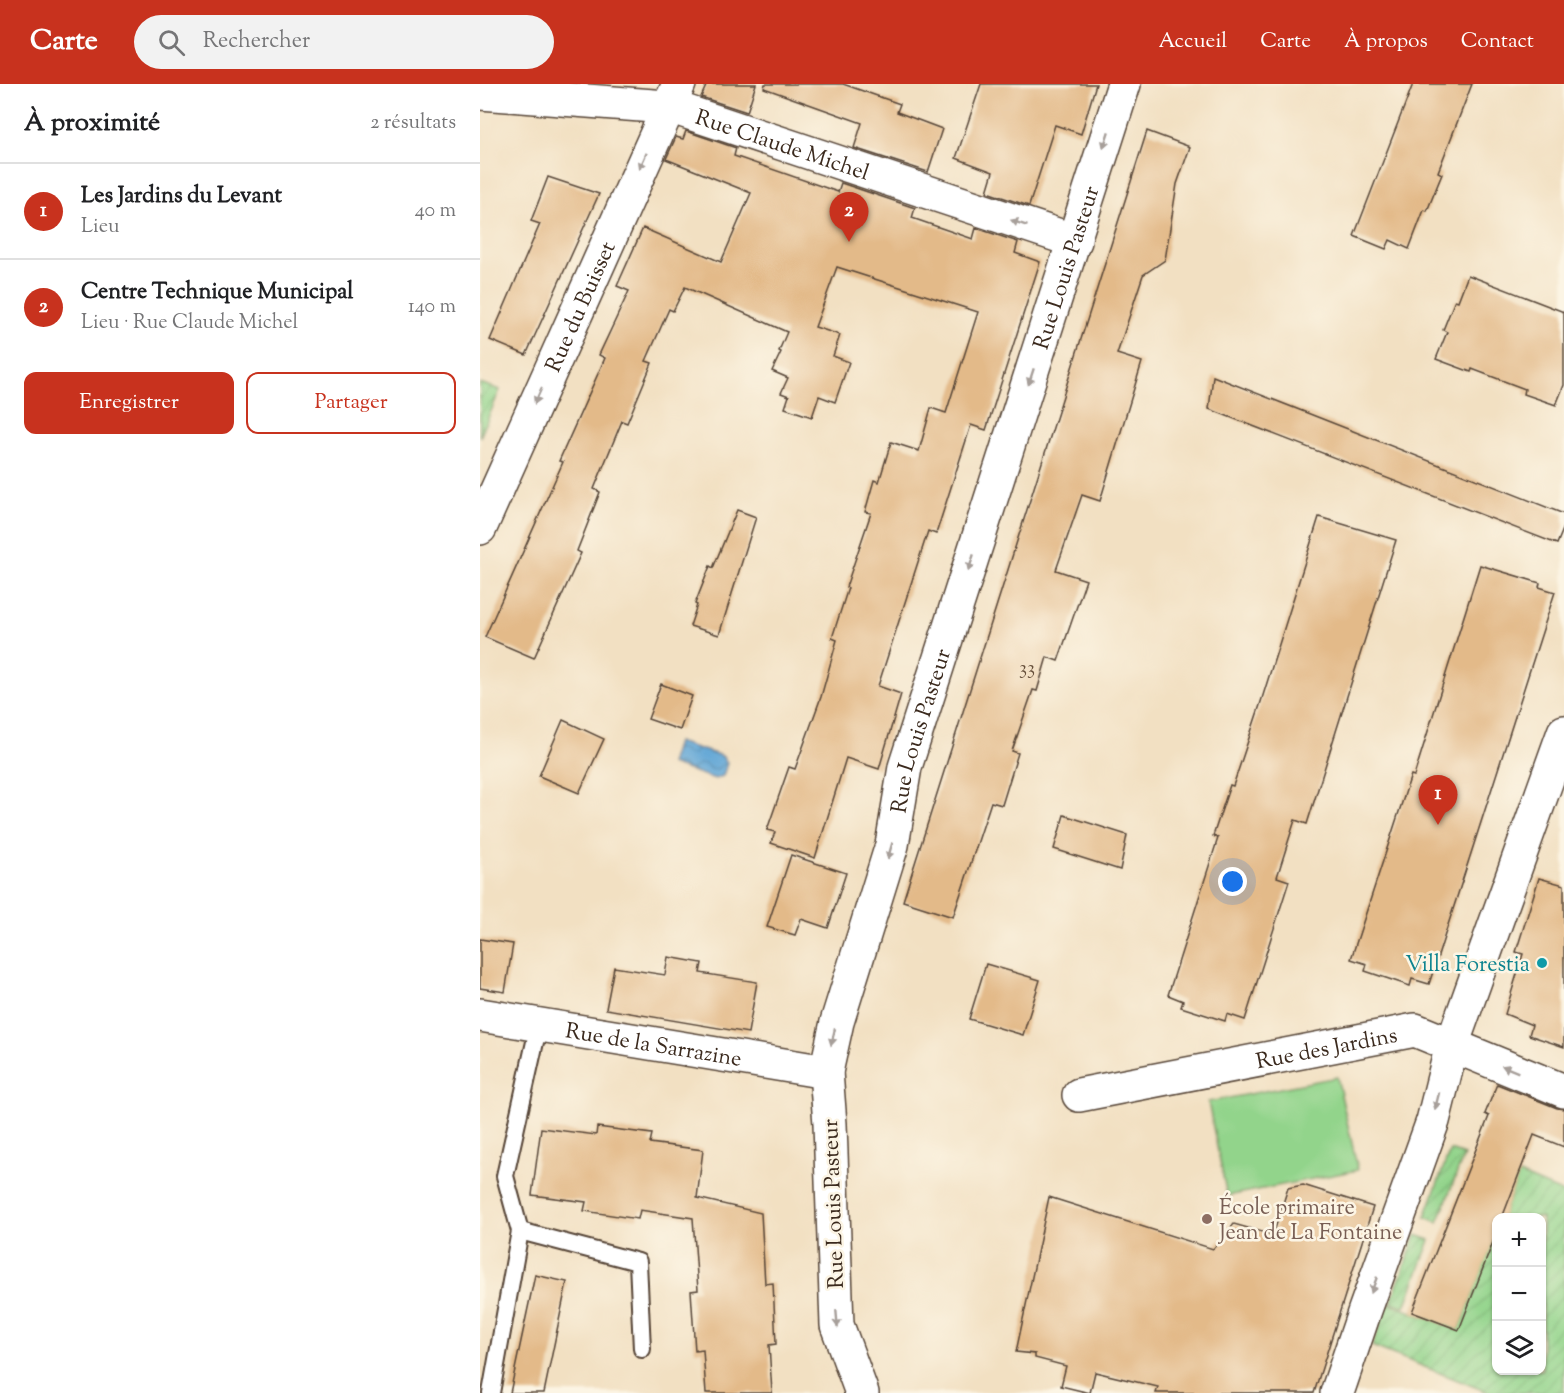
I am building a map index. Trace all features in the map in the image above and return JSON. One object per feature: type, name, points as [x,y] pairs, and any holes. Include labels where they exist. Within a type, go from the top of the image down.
[{"type":"street","name":"Rue Louis Pasteur","points":[[862,1393],[837,1325],[826,1072],[837,1022],[892,845],[905,767],[1124,84]]},
{"type":"street","name":"Rue Claude Michel","points":[[480,93],[673,96],[684,111],[1075,242]]},
{"type":"street","name":"Rue du Buisset","points":[[480,528],[673,96]]},
{"type":"street","points":[[1337,1393],[1433,1121],[1452,1045],[1564,732]]},
{"type":"street","name":"Rue de la Sarrazine","points":[[480,1015],[826,1072]]},
{"type":"street","name":"Rue des Jardins","points":[[1079,1095],[1415,1030],[1564,1091]]},
{"type":"lane","points":[[491,1393],[520,1231],[506,1176],[538,1024]]},
{"type":"lane","points":[[520,1231],[638,1262],[642,1349]]},
{"type":"green space","points":[[480,383],[500,390],[480,437]]},
{"type":"green space","points":[[1337,1077],[1358,1170],[1227,1196],[1208,1102]]},
{"type":"green space","points":[[1450,1150],[1464,1155],[1438,1222],[1425,1217]]},
{"type":"green space","points":[[1519,1174],[1564,1193],[1564,1393],[1490,1393],[1372,1346],[1388,1303],[1459,1330],[1492,1243],[1492,1375],[1546,1375],[1546,1213],[1504,1213]]},
{"type":"green space","points":[[1416,1235],[1430,1240],[1405,1307],[1391,1302]]},
{"type":"water","points":[[677,742],[722,756],[727,763],[723,776],[715,779],[670,764]]},
{"type":"building","points":[[707,84],[756,84],[747,112],[701,97]]},
{"type":"building","points":[[765,84],[843,84],[900,104],[897,112],[942,129],[928,172],[854,148],[862,123],[764,88]]},
{"type":"building","points":[[981,84],[1096,84],[1081,134],[1055,125],[1029,206],[987,192],[993,172],[956,158]]},
{"type":"building","points":[[1413,84],[1472,84],[1438,172],[1442,174],[1427,211],[1424,210],[1409,249],[1390,240],[1386,249],[1354,236]]},
{"type":"building","points":[[686,131],[736,148],[734,156],[838,192],[841,183],[915,208],[912,218],[973,239],[976,228],[1018,242],[1015,253],[1040,262],[986,430],[971,425],[936,534],[928,531],[878,686],[901,694],[879,769],[846,758],[815,858],[771,843],[775,832],[767,830],[789,767],[795,769],[821,697],[837,640],[832,638],[848,588],[846,587],[871,513],[865,512],[874,480],[879,482],[891,442],[919,451],[931,408],[946,413],[978,312],[837,267],[815,327],[840,335],[833,356],[849,362],[835,402],[819,396],[812,417],[785,408],[789,396],[781,393],[788,378],[772,371],[787,332],[685,287],[673,311],[669,309],[646,361],[652,363],[627,423],[622,421],[594,489],[600,492],[577,551],[581,553],[534,658],[485,637],[563,462],[559,461],[605,358],[599,355],[629,291],[617,286],[643,228],[721,262],[751,193],[666,159],[676,137],[683,139]]},
{"type":"building","points":[[1147,131],[1190,147],[1177,184],[1165,260],[1143,275],[1117,354],[1142,362],[1100,501],[1082,495],[1056,570],[1086,580],[1058,661],[1047,657],[1037,691],[1033,690],[1012,751],[1018,753],[1002,805],[991,802],[953,917],[903,901]]},
{"type":"building","points":[[548,177],[599,194],[526,355],[490,340],[540,224],[531,221]]},
{"type":"building","points":[[1468,275],[1564,312],[1564,385],[1556,405],[1524,394],[1525,389],[1472,369],[1471,372],[1436,359],[1447,332],[1443,330]]},
{"type":"building","points":[[1213,376],[1564,514],[1564,527],[1557,544],[1209,409]]},
{"type":"building","points":[[737,510],[756,517],[719,635],[690,626],[697,605],[695,604],[710,566],[713,568]]},
{"type":"building","points":[[1319,517],[1396,540],[1307,824],[1295,820],[1277,877],[1289,881],[1245,1020],[1227,1014],[1225,1021],[1181,1007],[1183,1001],[1168,995],[1218,838],[1213,836],[1230,785],[1233,786],[1260,705]]},
{"type":"building","points":[[1480,565],[1540,583],[1539,587],[1555,592],[1429,984],[1412,979],[1410,986],[1365,971],[1367,964],[1351,959],[1411,775],[1414,776]]},
{"type":"building","points":[[661,684],[692,696],[680,730],[648,719]]},
{"type":"building","points":[[563,720],[604,739],[579,793],[539,776]]},
{"type":"building","points":[[1064,815],[1127,835],[1120,870],[1054,849]]},
{"type":"building","points":[[791,855],[846,873],[828,928],[801,919],[795,935],[767,927]]},
{"type":"building","name":"Villa Forestia","points":[[1539,878],[1564,885],[1564,1047],[1529,1035],[1532,1025],[1505,1014],[1523,954],[1516,952]]},
{"type":"building","points":[[480,939],[513,944],[505,992],[480,988]]},
{"type":"building","points":[[668,957],[702,963],[700,973],[757,982],[748,1033],[606,1009],[614,967],[665,975]]},
{"type":"building","points":[[986,964],[1040,980],[1023,1035],[969,1019]]},
{"type":"building","points":[[1497,1084],[1564,1109],[1564,1147],[1534,1135],[1504,1213],[1492,1213],[1492,1245],[1459,1330],[1412,1312],[1489,1116],[1485,1114]]},
{"type":"building","points":[[597,1127],[652,1134],[650,1143],[703,1150],[697,1198],[761,1213],[765,1284],[773,1283],[776,1344],[769,1345],[772,1393],[706,1393],[703,1350],[695,1351],[691,1291],[698,1290],[693,1218],[640,1210],[638,1219],[584,1211],[586,1202],[532,1195],[541,1128],[596,1135]]},
{"type":"building","points":[[1303,1185],[1373,1207],[1314,1393],[1156,1393],[1158,1387],[1095,1372],[1090,1393],[1061,1386],[1066,1366],[1035,1358],[1035,1354],[1016,1352],[1049,1197],[1213,1249],[1234,1224],[1273,1235],[1288,1188]]},
{"type":"building","points":[[535,1275],[567,1282],[544,1393],[510,1393]]},
{"type":"place","name":"Centre Technique Municipal","points":[[849,242]]},
{"type":"place","name":"Les Jardins du Levant","points":[[1438,825]]},
{"type":"place","name":"Villa Forestia","points":[[1542,963]]},
{"type":"place","name":"École primaire Jean de La Fontaine","points":[[1207,1219]]}]
